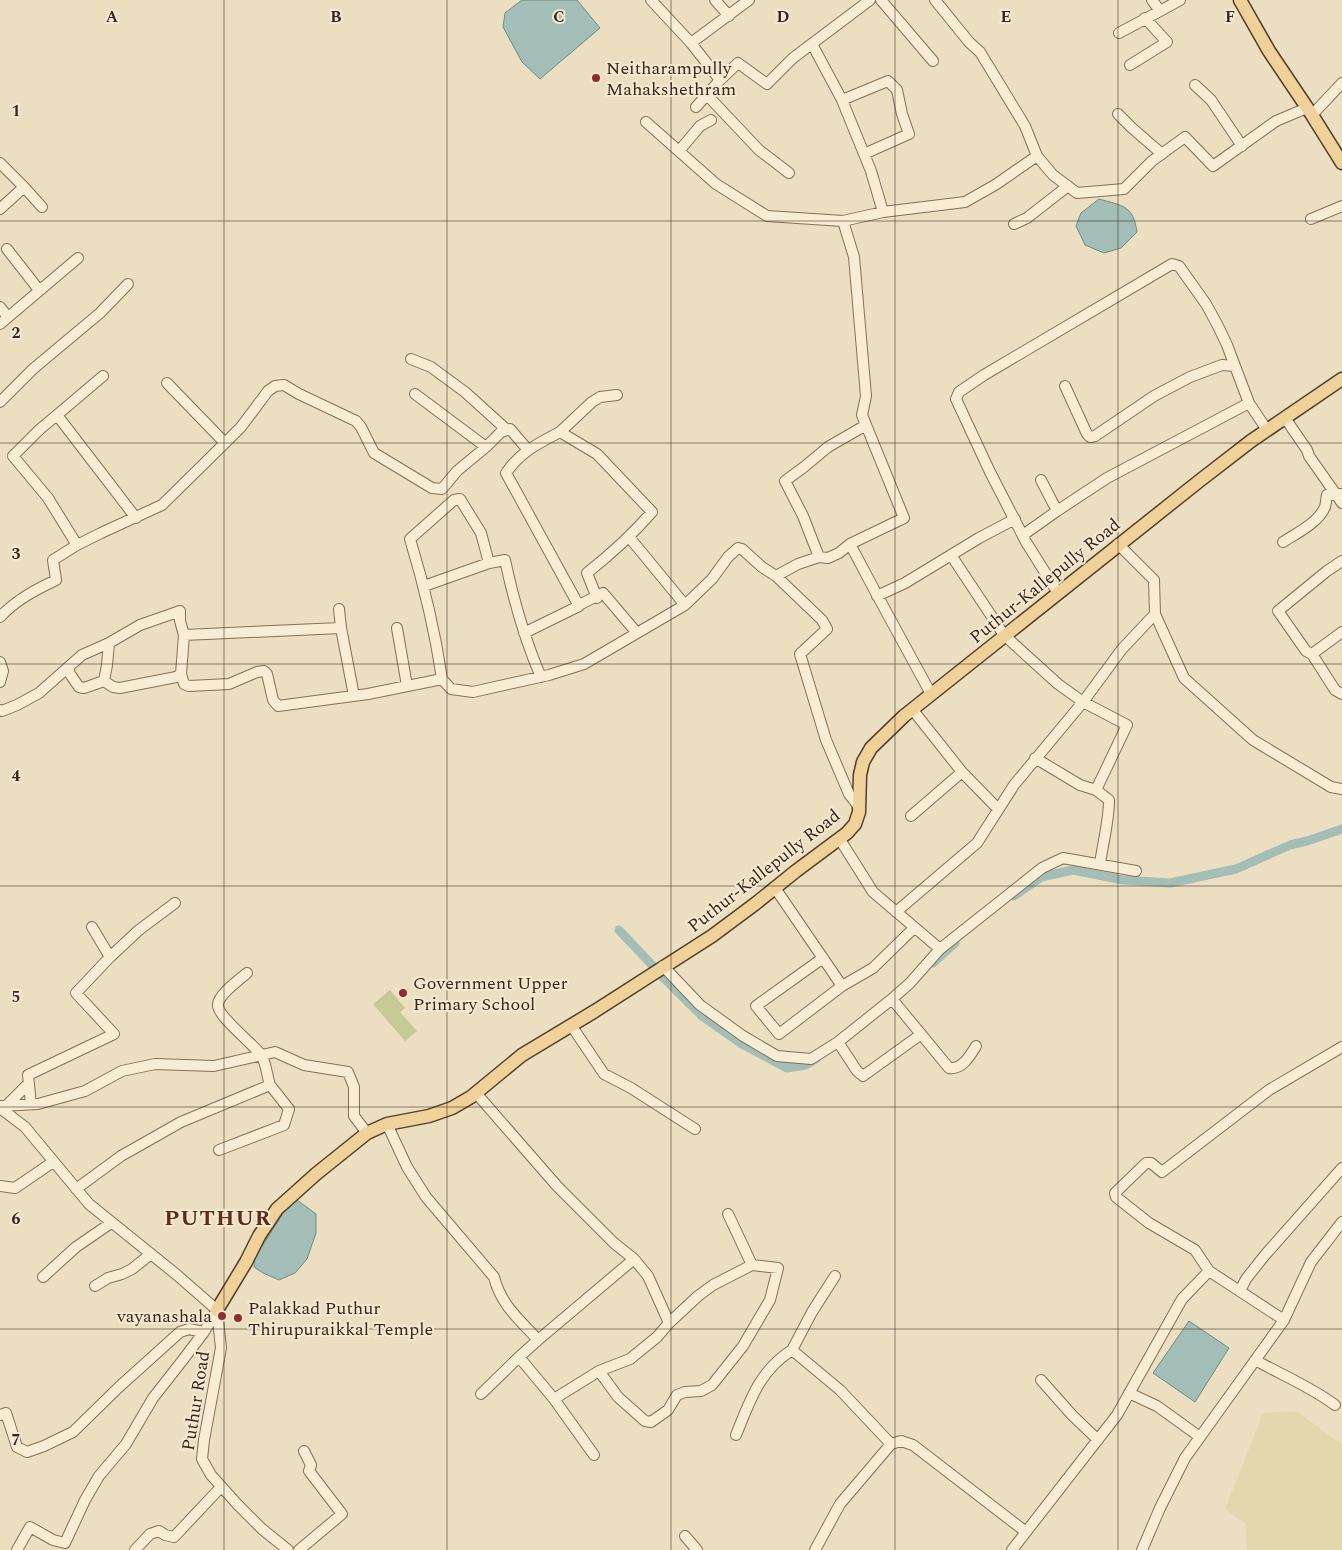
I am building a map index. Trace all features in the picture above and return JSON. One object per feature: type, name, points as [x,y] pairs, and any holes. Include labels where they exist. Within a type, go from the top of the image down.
[{"type":"main road","points":[[1241,0],[1269,51],[1342,163]]},
{"type":"main road","name":"Puthur-Kallepully Road","points":[[217,1310],[246,1262],[259,1236],[277,1209],[316,1174],[367,1133],[387,1124],[429,1116],[452,1108],[476,1093],[522,1055],[689,952],[847,833],[855,824],[859,807],[860,775],[863,762],[871,748],[912,709],[1118,544],[1266,430],[1342,379]]},
{"type":"street","points":[[651,0],[691,43],[720,80]]},
{"type":"street","points":[[715,0],[730,16]]},
{"type":"street","points":[[691,43],[730,16],[749,0]]},
{"type":"street","points":[[696,107],[738,63],[767,84],[793,58],[870,0]]},
{"type":"street","points":[[881,0],[933,61]]},
{"type":"street","points":[[935,0],[969,42],[980,52],[1025,126],[1037,156],[1053,175],[1078,193],[1124,189],[1152,162],[1185,137],[1213,166],[1276,121],[1310,112],[1342,83]]},
{"type":"street","points":[[1152,0],[1160,11]]},
{"type":"street","points":[[1119,33],[1180,0]]},
{"type":"street","points":[[1130,65],[1167,42],[1145,18]]},
{"type":"street","points":[[812,44],[842,100],[871,171],[882,212]]},
{"type":"street","points":[[842,100],[888,80],[897,90],[909,134],[864,154]]},
{"type":"street","points":[[1195,85],[1211,100],[1242,146]]},
{"type":"street","points":[[707,95],[759,150],[788,173]]},
{"type":"street","points":[[1118,114],[1162,154]]},
{"type":"street","points":[[679,151],[700,126],[711,120]]},
{"type":"street","points":[[646,122],[716,184],[767,216],[843,221],[882,212],[965,202],[995,185],[1037,156]]},
{"type":"street","points":[[0,163],[42,207]]},
{"type":"street","points":[[1014,224],[1027,218],[1068,186]]},
{"type":"street","points":[[0,209],[24,188]]},
{"type":"street","points":[[1311,219],[1342,206]]},
{"type":"street","points":[[776,576],[798,564],[818,557],[828,558],[839,553],[850,544],[904,518],[862,415],[866,396],[854,257],[843,221]]},
{"type":"street","points":[[7,249],[39,290]]},
{"type":"street","points":[[0,324],[78,258]]},
{"type":"street","points":[[1058,593],[1014,519],[956,399],[959,392],[984,375],[1172,264],[1180,266],[1206,304],[1227,345],[1250,403],[1266,430]]},
{"type":"street","points":[[0,402],[33,369],[100,312],[128,284]]},
{"type":"street","points":[[0,307],[8,317]]},
{"type":"street","points":[[411,359],[431,367],[465,392],[507,430],[510,429],[528,450]]},
{"type":"street","points":[[1065,386],[1090,437],[1095,436],[1154,396],[1190,377],[1222,365],[1235,366]]},
{"type":"street","points":[[77,545],[48,498],[13,456],[39,430],[103,376]]},
{"type":"street","points":[[167,383],[225,443]]},
{"type":"street","points":[[0,617],[13,603],[56,580],[53,560],[101,533],[162,506],[225,443],[268,391],[275,386],[284,385],[356,421],[374,453],[432,488],[442,489],[457,470],[486,447],[501,432],[507,430]]},
{"type":"street","points":[[415,394],[486,447]]},
{"type":"street","points":[[579,605],[506,472],[513,462],[528,450],[560,432],[592,402],[600,397],[617,395]]},
{"type":"street","points":[[1023,534],[1107,478],[1250,403]]},
{"type":"street","points":[[57,415],[136,518]]},
{"type":"street","points":[[1284,418],[1307,450],[1309,456],[1340,497]]},
{"type":"street","points":[[818,557],[803,516],[785,481],[828,447],[866,425]]},
{"type":"street","points":[[560,432],[596,454],[652,512],[612,554],[587,573],[597,597]]},
{"type":"street","points":[[1041,480],[1057,510]]},
{"type":"street","points":[[1283,542],[1304,529],[1319,516],[1325,507],[1327,495],[1340,497]]},
{"type":"street","points":[[489,563],[481,533],[460,499],[454,500],[410,539],[433,622],[442,678],[451,689],[473,692],[541,677],[584,664],[686,605],[712,579],[728,557],[738,548],[742,549],[762,567],[776,576],[822,620],[827,629],[800,654],[826,740],[849,794],[859,807]]},
{"type":"street","points":[[877,596],[904,583],[1014,519]]},
{"type":"street","points":[[629,537],[686,605]]},
{"type":"street","points":[[850,544],[931,694]]},
{"type":"street","points":[[1118,544],[1154,580],[1155,614],[1184,678],[1253,740],[1331,787],[1342,789]]},
{"type":"street","points":[[951,555],[1004,635],[1058,684],[1083,702],[1127,725],[1096,790]]},
{"type":"street","points":[[424,586],[489,563],[505,560],[528,647],[541,677]]},
{"type":"street","points":[[1342,561],[1278,611],[1306,651],[1312,654],[1335,690],[1342,694]]},
{"type":"street","points":[[524,633],[603,593],[637,634]]},
{"type":"street","points":[[339,609],[354,696]]},
{"type":"street","points":[[0,710],[2,711],[17,705],[39,693],[82,654],[109,643],[140,625],[180,611],[180,621],[184,635],[181,674],[184,684],[189,686],[229,684],[264,671],[267,674],[273,700],[278,706],[354,696],[442,678]]},
{"type":"street","points":[[896,912],[977,843],[1014,785],[1083,702],[1122,649],[1155,614]]},
{"type":"street","points":[[184,635],[341,628]]},
{"type":"street","points":[[397,628],[407,686]]},
{"type":"street","points":[[1312,654],[1342,632]]},
{"type":"street","points":[[104,680],[109,643]]},
{"type":"street","points":[[0,662],[3,671],[0,682]]},
{"type":"street","points":[[68,666],[70,674],[79,687],[84,688],[104,680]]},
{"type":"street","points":[[104,680],[113,687],[120,688],[163,680],[181,674]]},
{"type":"street","points":[[912,709],[962,772],[998,809]]},
{"type":"street","points":[[1035,758],[1080,785],[1096,790],[1109,800],[1109,817],[1106,824],[1100,864]]},
{"type":"street","points":[[911,816],[962,772]]},
{"type":"street","points":[[840,838],[873,892],[940,948]]},
{"type":"street","points":[[664,966],[700,1005],[743,1036],[777,1056],[811,1060],[838,1042],[892,999],[910,983],[940,948],[1042,868],[1063,858],[1136,871]]},
{"type":"street","points":[[774,888],[842,986]]},
{"type":"street","points":[[31,1104],[28,1075],[114,1034],[76,993],[138,930],[175,903]]},
{"type":"street","points":[[92,927],[110,957]]},
{"type":"street","points":[[823,958],[756,1006],[779,1034],[842,986],[872,968],[914,928]]},
{"type":"street","points":[[219,1150],[284,1125],[289,1109],[270,1085],[262,1055],[224,1018],[218,1009],[221,996],[247,973]]},
{"type":"street","points":[[892,999],[920,1035],[951,1069],[968,1060],[976,1046]]},
{"type":"street","points":[[571,1025],[604,1074],[631,1088],[695,1129]]},
{"type":"street","points":[[838,1042],[862,1076],[920,1035]]},
{"type":"street","points":[[1284,1320],[1209,1271],[1194,1250],[1149,1223],[1116,1197],[1115,1193],[1146,1163],[1151,1163],[1162,1172],[1269,1090],[1342,1047]]},
{"type":"street","points":[[2,1107],[38,1104],[85,1091],[122,1071],[155,1064],[214,1066],[275,1052],[304,1065],[348,1072],[354,1087],[354,1116],[367,1133]]},
{"type":"street","points":[[2,1107],[29,1083]]},
{"type":"street","points":[[76,1189],[121,1156],[181,1122],[270,1085]]},
{"type":"street","points":[[476,1093],[557,1186],[614,1243],[634,1259],[648,1276],[670,1323]]},
{"type":"street","points":[[2,1107],[25,1127],[90,1204],[217,1310],[204,1332],[153,1398],[126,1444],[99,1476],[85,1500],[68,1546],[30,1527],[17,1550]]},
{"type":"street","points":[[387,1124],[407,1167],[426,1197],[494,1277],[497,1289],[504,1303],[538,1340]]},
{"type":"street","points":[[0,1186],[15,1188],[53,1162]]},
{"type":"street","points":[[1240,1291],[1246,1279],[1265,1255],[1342,1168]]},
{"type":"street","points":[[728,1214],[752,1265]]},
{"type":"street","points":[[43,1277],[76,1247],[111,1222]]},
{"type":"street","points":[[1142,1550],[1164,1499],[1185,1458],[1284,1320],[1311,1262],[1342,1222]]},
{"type":"street","points":[[95,1286],[108,1278],[132,1269],[151,1254]]},
{"type":"street","points":[[481,1394],[538,1340],[634,1259]]},
{"type":"street","points":[[554,1399],[599,1371],[630,1359],[657,1337],[698,1296],[713,1285],[752,1265],[778,1268],[770,1300],[743,1346],[712,1385],[701,1391],[685,1392],[677,1395],[668,1410],[651,1422],[646,1421],[618,1397],[599,1371]]},
{"type":"street","points":[[1012,1550],[1117,1415],[1182,1299],[1209,1271]]},
{"type":"street","points":[[736,1435],[755,1388],[774,1365],[792,1350],[834,1276]]},
{"type":"street","name":"Puthur Road","points":[[217,1310],[221,1348],[202,1459],[211,1475],[221,1487],[262,1529],[288,1550]]},
{"type":"street","points":[[0,1415],[6,1413],[17,1447],[27,1452],[44,1446],[73,1432],[118,1387],[180,1332],[189,1329],[204,1332]]},
{"type":"street","points":[[792,1350],[840,1390],[891,1444]]},
{"type":"street","points":[[519,1357],[554,1399],[594,1456]]},
{"type":"street","points":[[1254,1360],[1318,1392],[1335,1405]]},
{"type":"street","points":[[1041,1380],[1072,1415],[1098,1440]]},
{"type":"street","points":[[1129,1393],[1158,1406],[1200,1437]]},
{"type":"street","points":[[815,1550],[840,1504],[891,1444],[901,1441],[912,1445],[1026,1532]]},
{"type":"street","points":[[298,1550],[342,1514],[309,1471],[311,1465],[304,1451]]},
{"type":"street","points":[[135,1550],[150,1534],[159,1531],[174,1537],[221,1487]]},
{"type":"street","points":[[685,1536],[697,1550]]},
{"type":"shaded area","points":[[1296,1411],[1342,1444],[1342,1550],[1247,1550],[1245,1523],[1225,1509],[1263,1413]]},
{"type":"green space","points":[[390,990],[405,1008],[400,1012],[417,1031],[405,1041],[373,1004]]},
{"type":"water","points":[[522,0],[577,0],[600,28],[540,79],[522,62],[503,27],[505,13]]},
{"type":"water","points":[[1099,199],[1126,208],[1133,216],[1137,232],[1121,248],[1104,253],[1085,245],[1076,226],[1081,213]]},
{"type":"water","points":[[297,1200],[316,1214],[316,1233],[307,1259],[295,1273],[279,1280],[254,1267],[254,1259],[283,1213]]},
{"type":"water","points":[[1189,1321],[1229,1348],[1195,1402],[1153,1373]]},
{"type":"waterway","points":[[1014,896],[1041,877],[1073,870],[1123,880],[1170,883],[1236,869],[1290,845],[1342,829]]},
{"type":"waterway","points":[[619,930],[652,965]]},
{"type":"waterway","points":[[933,963],[955,943]]},
{"type":"waterway","points":[[662,976],[702,1016],[742,1044],[787,1068],[806,1065],[817,1058]]},
{"type":"place","name":"Neitharampully Mahakshethram","points":[[596,78]]},
{"type":"place","name":"Government Upper Primary School","points":[[403,993]]},
{"type":"place","name":"vayanashala","points":[[222,1316]]},
{"type":"place","name":"Palakkad Puthur Thirupuraikkal Temple","points":[[238,1318]]},
{"type":"district","name":"PUTHUR","points":[[218,1218]]}]
